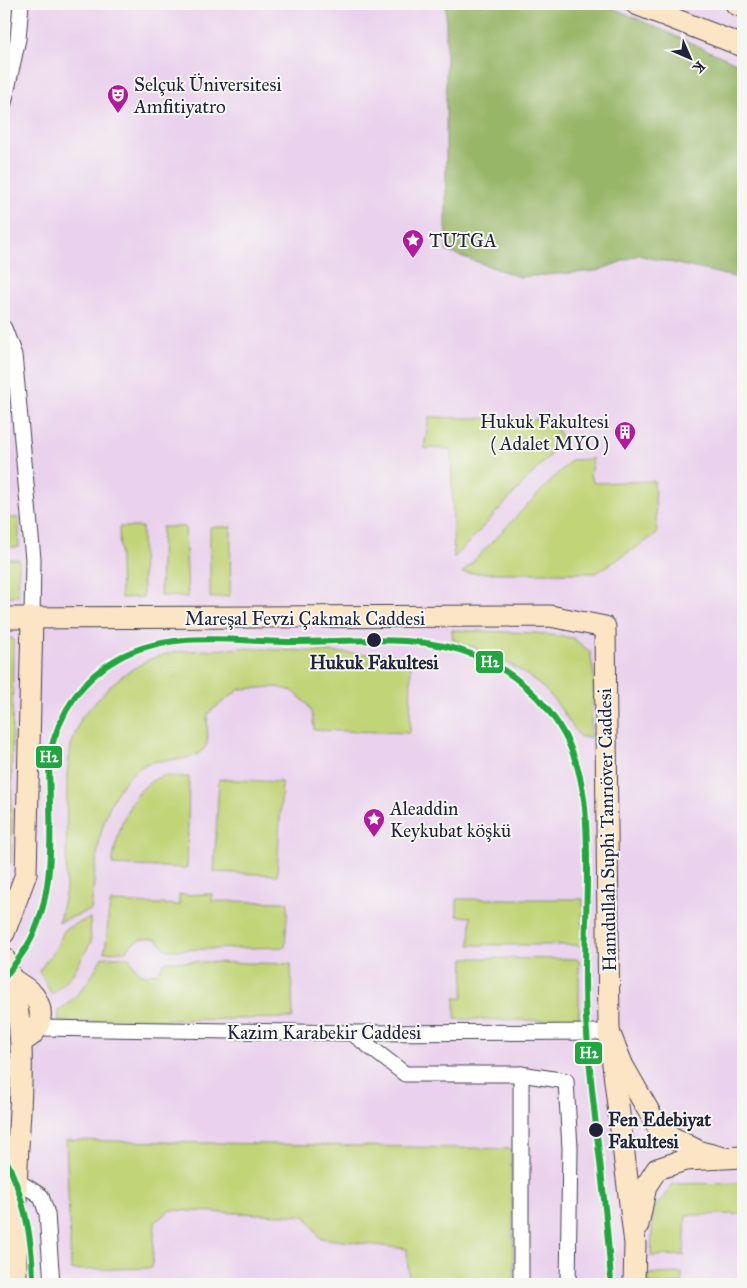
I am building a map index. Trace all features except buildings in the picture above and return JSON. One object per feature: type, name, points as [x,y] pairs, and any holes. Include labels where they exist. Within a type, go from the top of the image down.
[{"type":"street","points":[[4,104],[18,40],[21,4]]},
{"type":"street","points":[[637,4],[743,46]]},
{"type":"street","points":[[736,4],[743,7]]},
{"type":"street","points":[[4,328],[14,355],[18,386],[33,558],[26,874],[4,933]]},
{"type":"street","name":"Mareşal Fevzi Çakmak Caddesi","points":[[4,618],[550,616],[605,627]]},
{"type":"street","name":"Hamdullah Suphi Tanrıöver Caddesi","points":[[605,627],[609,1032],[622,1151],[635,1244]]},
{"type":"street","points":[[4,958],[22,1041],[16,1180],[16,1284]]},
{"type":"street","points":[[8,979],[34,995],[40,1016],[39,1028],[32,1037],[22,1041]]},
{"type":"street","name":"Kazim Karabekir Caddesi","points":[[39,1028],[352,1033],[609,1032]]},
{"type":"street","points":[[609,1032],[623,1066],[668,1144],[667,1158],[646,1186],[635,1244],[634,1284]]},
{"type":"street","points":[[352,1033],[404,1074],[521,1074],[566,1081],[570,1148],[568,1284]]},
{"type":"street","points":[[521,1074],[521,1284]]},
{"type":"street","points":[[720,1157],[700,1152],[647,1126],[632,1130],[622,1143],[624,1159],[635,1170],[643,1172],[685,1160],[720,1157],[743,1158]]},
{"type":"street","points":[[16,1180],[41,1196],[47,1214],[52,1284]]},
{"type":"shaded area","points":[[4,4],[743,4],[743,1284],[4,1284]]},
{"type":"green space","points":[[446,4],[604,4],[743,66],[743,279],[638,255],[597,271],[520,277],[446,251]]},
{"type":"green space","points":[[429,417],[555,420],[562,442],[454,558],[451,449],[424,448]]},
{"type":"green space","points":[[593,459],[590,475],[594,483],[654,481],[657,534],[596,573],[462,573],[571,460]]},
{"type":"green space","points":[[4,518],[19,518],[19,547],[4,547]]},
{"type":"green space","points":[[119,527],[142,527],[143,597],[121,598]]},
{"type":"green space","points":[[162,527],[185,527],[188,597],[160,596]]},
{"type":"green space","points":[[210,527],[231,527],[230,596],[210,598]]},
{"type":"green space","points":[[4,559],[19,559],[18,596],[4,596]]},
{"type":"green space","points":[[452,630],[536,633],[573,638],[590,652],[594,675],[590,737],[580,737],[553,698],[532,679],[500,659],[453,640]]},
{"type":"green space","points":[[4,638],[13,638],[11,863],[4,863]]},
{"type":"green space","points":[[242,648],[411,656],[410,733],[314,730],[312,713],[307,704],[293,691],[277,687],[240,689],[208,713],[208,740],[203,750],[196,755],[188,757],[149,763],[142,766],[127,779],[115,795],[101,831],[91,910],[59,922],[66,889],[67,774],[71,746],[81,718],[111,685],[126,673],[150,659],[173,652]]},
{"type":"green space","points":[[162,776],[189,777],[187,868],[112,865],[117,839],[126,813],[141,791],[150,782]]},
{"type":"green space","points":[[219,779],[282,782],[277,875],[214,872]]},
{"type":"green space","points":[[212,894],[212,901],[288,902],[285,947],[166,950],[157,939],[147,938],[132,944],[126,951],[104,952],[111,902],[179,905],[179,895]]},
{"type":"green space","points":[[457,899],[583,899],[582,945],[470,945],[471,917],[457,916]]},
{"type":"green space","points":[[90,918],[91,942],[72,975],[52,995],[39,971],[57,946],[65,929]]},
{"type":"green space","points":[[102,957],[129,957],[138,972],[146,975],[158,972],[165,961],[291,964],[293,1018],[59,1022],[58,1011],[72,1000],[83,987]]},
{"type":"green space","points":[[464,958],[579,959],[579,1021],[455,1019],[455,998],[463,998]]},
{"type":"green space","points":[[66,1140],[511,1149],[514,1284],[409,1284],[407,1249],[320,1238],[306,1216],[170,1210],[155,1222],[152,1268],[71,1270]]},
{"type":"green space","points":[[743,1183],[743,1214],[686,1215],[684,1255],[651,1256],[653,1211],[673,1184]]},
{"type":"green space","points":[[682,1273],[682,1284],[649,1284],[649,1274]]},
{"type":"transit line","name":"H2","points":[[4,978],[23,953],[32,937],[46,894],[50,848],[49,756],[53,741],[65,713],[81,688],[92,677],[117,659],[137,650],[159,644],[181,640],[227,639],[295,642],[408,641],[453,648],[488,661],[526,687],[556,721],[572,752],[582,788],[587,845],[586,1015],[611,1284]]},
{"type":"transit line","name":"H2","points":[[4,1155],[17,1186],[26,1218],[33,1267],[33,1284]]},
{"type":"place","name":"Selçuk Üniversitesi Amfitiyatro","points":[[118,114]]},
{"type":"place","name":"TUTGA","points":[[413,259]]},
{"type":"place","name":"Hukuk Fakultesi ( Adalet MYO )","points":[[625,451]]},
{"type":"place","name":"Hukuk Fakultesi","points":[[374,640]]},
{"type":"place","name":"Aleaddin Keykubat köşkü","points":[[374,838]]},
{"type":"place","name":"Fen Edebiyat Fakultesi","points":[[596,1130]]}]
